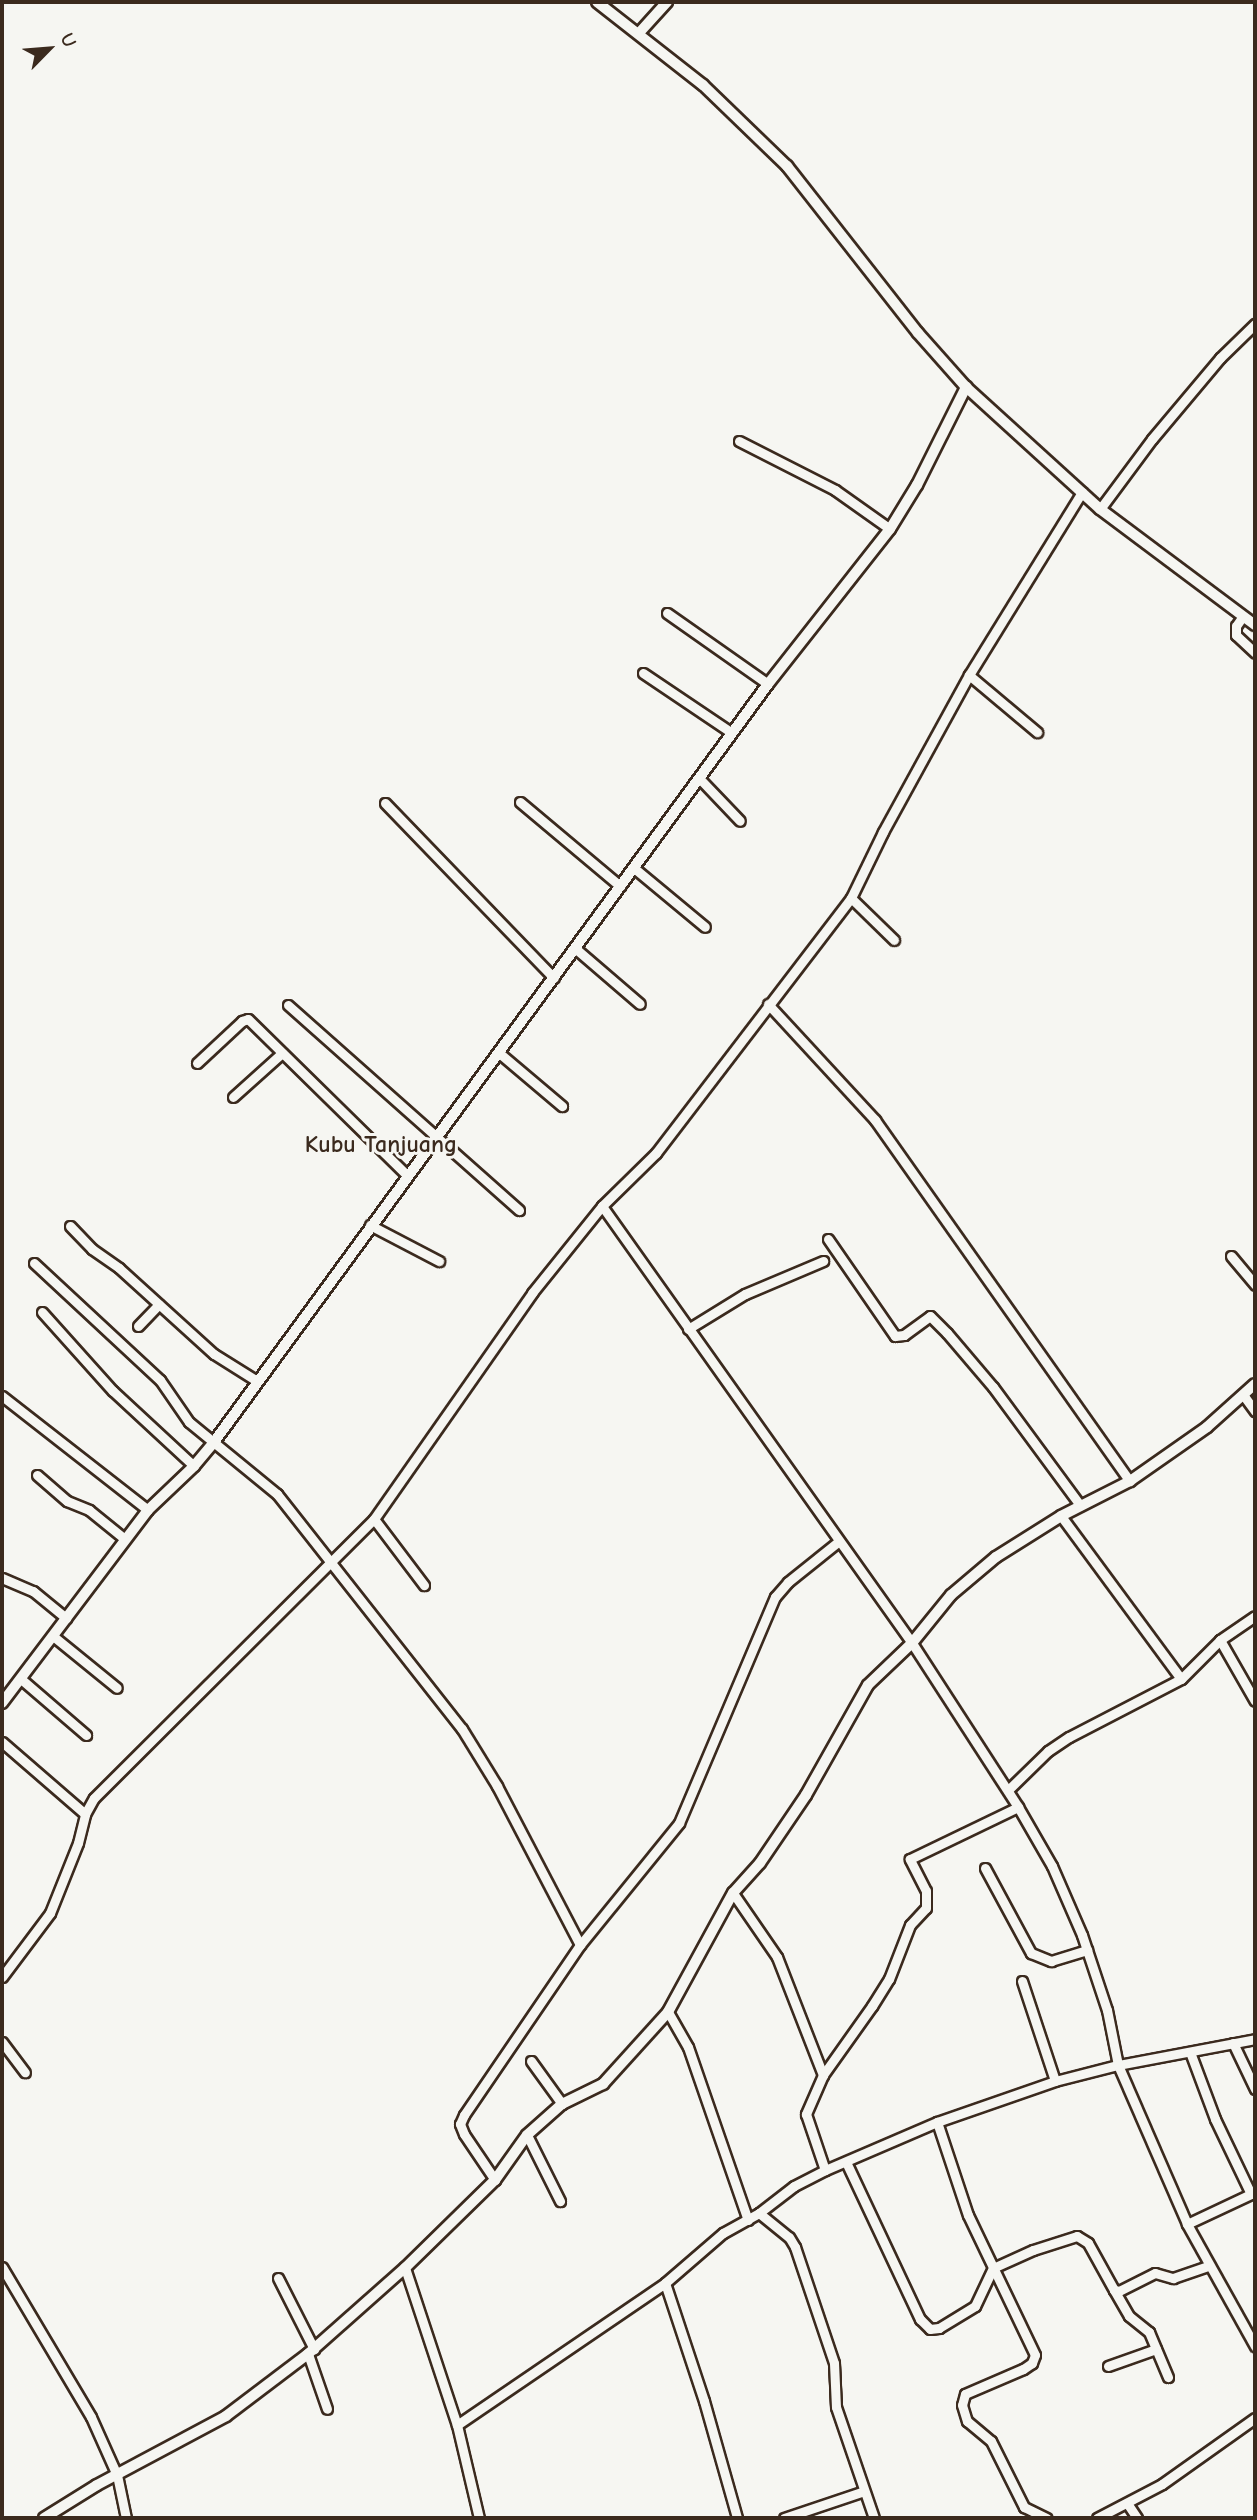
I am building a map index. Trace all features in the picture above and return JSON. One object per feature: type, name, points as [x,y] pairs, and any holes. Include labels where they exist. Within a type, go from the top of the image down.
[{"type":"street","points":[[597,2],[712,93],[787,166],[918,333],[966,387],[1100,509],[1255,625]]},
{"type":"street","points":[[639,33],[667,2]]},
{"type":"street","points":[[1100,509],[1152,439],[1211,368],[1255,324]]},
{"type":"street","points":[[2,1703],[148,1510],[194,1466],[214,1442],[768,684],[890,528],[917,485],[966,387]]},
{"type":"street","points":[[739,441],[835,490],[890,528]]},
{"type":"street","points":[[2,1977],[50,1913],[78,1843],[85,1814],[94,1798],[374,1520],[533,1293],[601,1206],[656,1153],[851,898],[883,832],[969,674],[1082,492]]},
{"type":"street","points":[[667,613],[768,684]]},
{"type":"street","points":[[1243,616],[1236,626],[1237,635],[1255,653]]},
{"type":"street","points":[[643,673],[732,733]]},
{"type":"street","points":[[969,674],[1037,732]]},
{"type":"street","points":[[699,778],[740,821]]},
{"type":"street","points":[[520,802],[620,886]]},
{"type":"street","points":[[385,803],[554,978]]},
{"type":"street","points":[[634,868],[705,927]]},
{"type":"street","points":[[851,898],[894,940]]},
{"type":"street","points":[[576,949],[640,1004]]},
{"type":"street","points":[[768,1004],[875,1120],[1130,1480]]},
{"type":"street","points":[[288,1005],[519,1210]]},
{"type":"street","points":[[197,1063],[242,1020],[248,1019],[407,1175]]},
{"type":"street","points":[[498,1052],[562,1106]]},
{"type":"street","points":[[233,1097],[282,1053]]},
{"type":"street","points":[[601,1206],[912,1643],[1008,1790],[1052,1866],[1087,1951],[1107,2010],[1118,2065],[1187,2224],[1255,2346]]},
{"type":"street","points":[[370,1225],[439,1261]]},
{"type":"street","points":[[70,1226],[92,1249],[119,1268],[214,1354],[257,1381]]},
{"type":"street","points":[[828,1238],[895,1336],[904,1335],[930,1316],[947,1333],[993,1387],[1080,1505]]},
{"type":"street","points":[[1231,1256],[1255,1285]]},
{"type":"street","points":[[688,1329],[744,1294],[823,1261]]},
{"type":"street","points":[[34,1263],[160,1380],[189,1422],[277,1494],[463,1728],[497,1786],[580,1945]]},
{"type":"street","points":[[138,1326],[159,1304]]},
{"type":"street","points":[[42,1312],[99,1377],[194,1466]]},
{"type":"street","points":[[44,2518],[226,2416],[311,2352],[405,2269],[495,2180],[527,2135],[562,2104],[603,2084],[668,2012],[733,1893],[760,1863],[806,1795],[868,1685],[912,1643],[951,1595],[996,1557],[1060,1516],[1130,1480],[1207,1427],[1255,1384]]},
{"type":"street","points":[[2,1396],[148,1510]]},
{"type":"street","points":[[1244,1396],[1255,1411]]},
{"type":"street","points":[[37,1475],[67,1501],[89,1510],[125,1539]]},
{"type":"street","points":[[1060,1516],[1181,1679]]},
{"type":"street","points":[[374,1520],[424,1585]]},
{"type":"street","points":[[495,2180],[460,2124],[580,1945],[679,1823],[775,1597],[788,1582],[839,1541]]},
{"type":"street","points":[[2,1578],[29,1588],[66,1618]]},
{"type":"street","points":[[1008,1790],[1048,1751],[1069,1737],[1181,1679],[1220,1640],[1255,1616]]},
{"type":"street","points":[[53,1636],[117,1688]]},
{"type":"street","points":[[1220,1640],[1255,1702]]},
{"type":"street","points":[[21,1678],[86,1735]]},
{"type":"street","points":[[2,1742],[85,1814]]},
{"type":"street","points":[[825,2170],[806,2114],[823,2075],[889,1979],[910,1925],[926,1908],[926,1891],[910,1859],[1018,1807]]},
{"type":"street","points":[[985,1868],[1031,1953],[1051,1961],[1087,1951]]},
{"type":"street","points":[[733,1893],[777,1956],[823,2075]]},
{"type":"street","points":[[1022,1981],[1055,2081]]},
{"type":"street","points":[[668,2012],[688,2047],[748,2220]]},
{"type":"street","points":[[457,2425],[665,2283],[723,2234],[759,2213],[794,2186],[825,2170],[937,2122],[1055,2081],[1118,2065],[1255,2039]]},
{"type":"street","points":[[2,2042],[25,2072]]},
{"type":"street","points":[[1233,2043],[1255,2089]]},
{"type":"street","points":[[1187,2224],[1253,2193],[1215,2119],[1190,2052]]},
{"type":"street","points":[[531,2061],[562,2104]]},
{"type":"street","points":[[937,2122],[968,2215],[1035,2358],[1023,2369],[965,2394],[962,2405],[967,2421],[991,2441],[1024,2507],[1047,2518]]},
{"type":"street","points":[[527,2135],[560,2201]]},
{"type":"street","points":[[846,2162],[924,2325],[930,2329],[939,2328],[975,2306],[993,2268],[1033,2249],[1077,2236],[1088,2243],[1129,2316],[1149,2332],[1168,2376]]},
{"type":"street","points":[[759,2213],[789,2237],[795,2247],[834,2363],[836,2407],[874,2518]]},
{"type":"street","points":[[1114,2290],[1119,2291],[1154,2273],[1174,2278],[1209,2266]]},
{"type":"street","points":[[2,2267],[91,2417],[117,2475],[126,2518]]},
{"type":"street","points":[[405,2269],[457,2425],[479,2518]]},
{"type":"street","points":[[278,2278],[311,2352],[327,2409]]},
{"type":"street","points":[[665,2283],[704,2400],[737,2518]]},
{"type":"street","points":[[1108,2366],[1156,2349]]},
{"type":"street","points":[[1097,2518],[1162,2484],[1255,2418]]},
{"type":"street","points":[[784,2518],[864,2491]]},
{"type":"street","points":[[1127,2503],[1137,2518]]},
{"type":"district","name":"Kubu Tanjuang","points":[[381,1145]]}]
